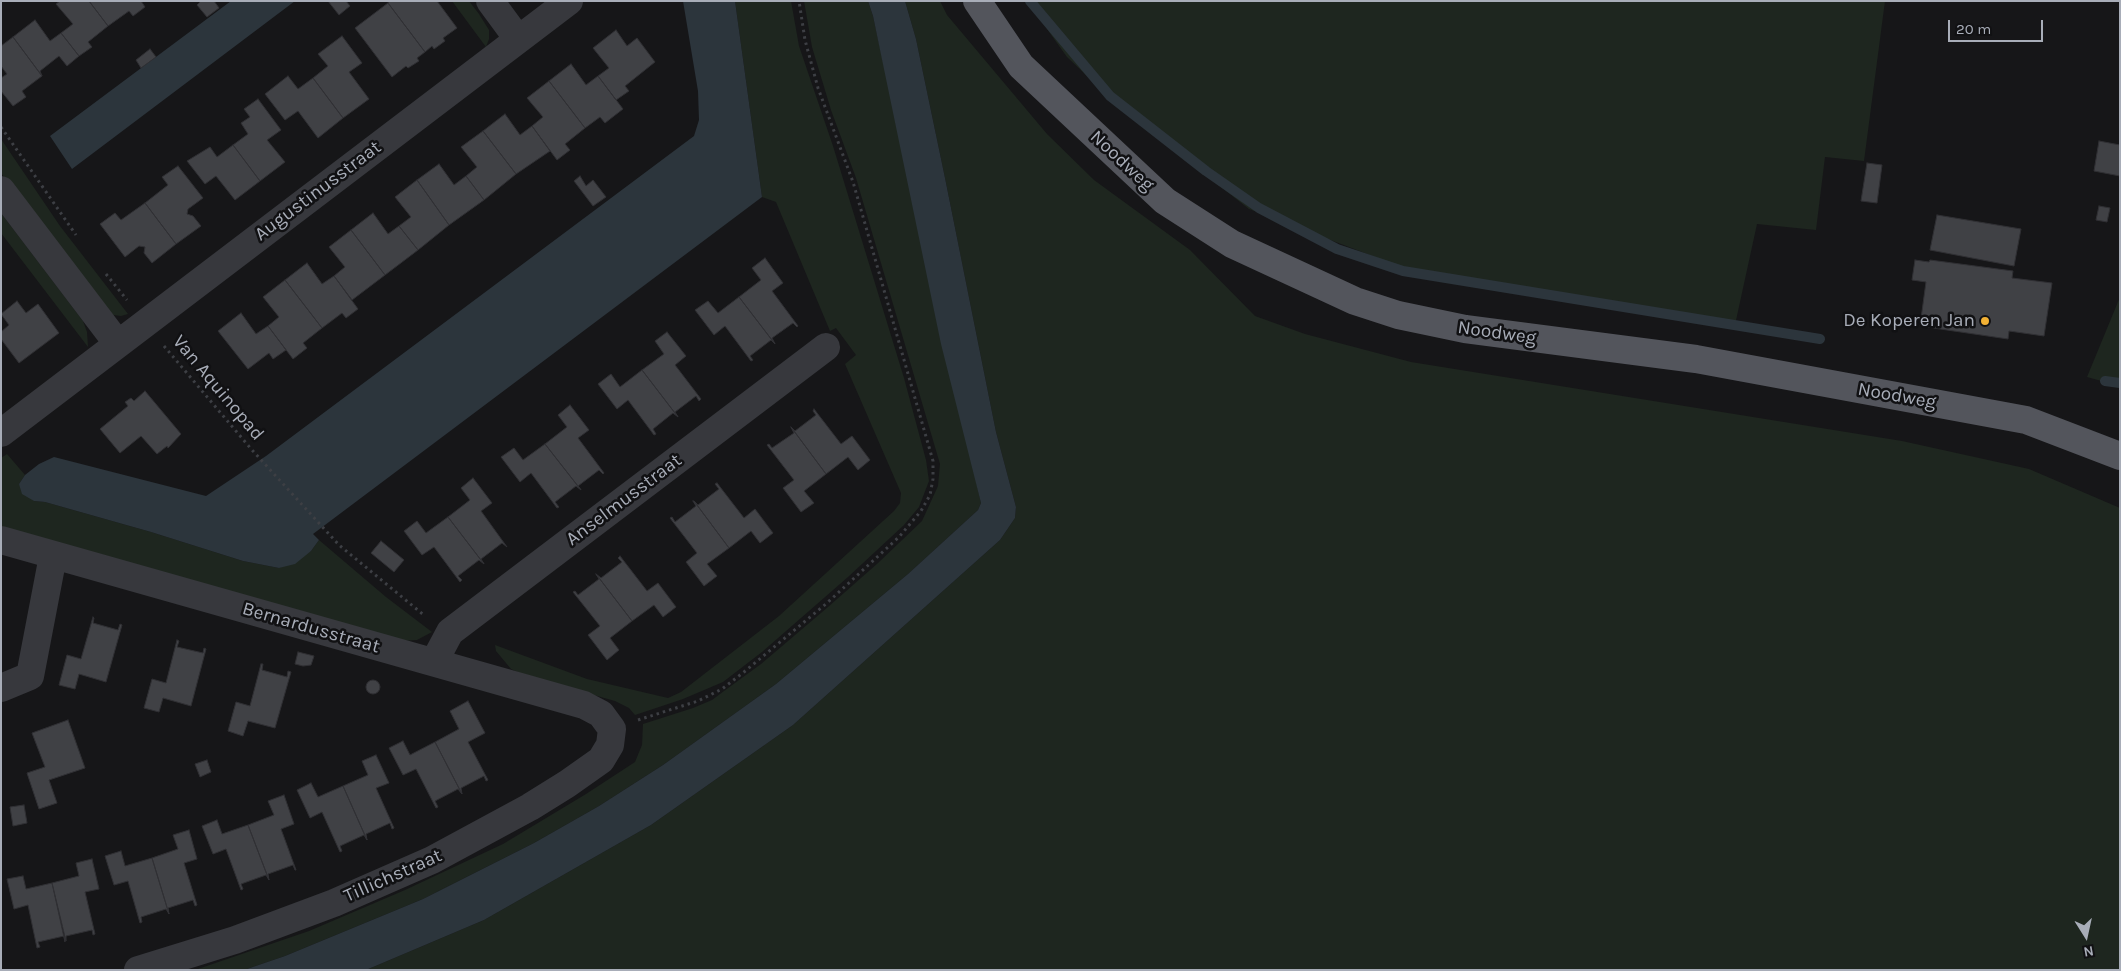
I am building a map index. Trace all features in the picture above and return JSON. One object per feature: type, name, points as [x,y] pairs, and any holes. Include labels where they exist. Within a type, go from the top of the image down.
[{"type":"main road","name":"Noodweg","points":[[977,1],[1021,66],[1165,201],[1232,244],[1355,301],[1398,315],[1465,329],[1696,360],[2026,420],[2120,456]]},
{"type":"street","points":[[490,1],[518,39]]},
{"type":"street","name":"Augustinusstraat","points":[[1,433],[569,1]]},
{"type":"street","points":[[1,190],[118,344]]},
{"type":"street","name":"Anselmusstraat","points":[[434,662],[450,632],[826,347]]},
{"type":"street","name":"Bernardusstraat","points":[[1,540],[584,705],[601,714],[612,729]]},
{"type":"street","points":[[30,676],[53,556]]},
{"type":"street","points":[[1,680],[30,676]]},
{"type":"street","points":[[1,688],[30,676]]},
{"type":"street","name":"Tillichstraat","points":[[138,970],[235,940],[334,902],[432,860],[530,807],[587,770],[600,760],[610,745],[612,729]]},
{"type":"path","points":[[612,729],[673,710],[722,689],[827,603],[899,536],[921,511],[930,495],[934,479],[933,461],[853,182],[818,88],[805,40],[799,1]]},
{"type":"path","points":[[1,127],[81,242]]},
{"type":"path","name":"Van Aquinopad","points":[[104,272],[144,323],[252,450],[339,545],[436,625],[450,632]]},
{"type":"shaded area","points":[[231,1],[295,1],[72,169],[50,136]]},
{"type":"shaded area","points":[[452,1],[469,1],[479,14],[489,30],[489,39],[486,47]]},
{"type":"shaded area","points":[[683,1],[735,1],[762,197],[313,534],[319,540],[311,551],[295,564],[279,568],[243,561],[151,532],[45,502],[34,501],[22,494],[19,484],[25,475],[39,464],[54,457],[206,496],[266,456],[694,136],[699,120],[698,91]]},
{"type":"shaded area","points":[[735,1],[791,1],[799,46],[833,146],[904,378],[926,460],[929,481],[919,507],[904,525],[762,652],[723,682],[683,699],[635,715],[629,708],[615,701],[526,676],[511,669],[496,651],[495,645],[587,679],[668,698],[681,692],[779,616],[894,511],[900,503],[901,493],[845,364],[856,355],[836,328],[830,331],[776,202],[762,197]]},
{"type":"shaded area","points":[[804,1],[868,1],[873,16],[981,503],[978,510],[908,574],[776,684],[663,765],[599,806],[534,843],[423,899],[285,956],[244,970],[195,970],[309,931],[405,890],[503,844],[586,794],[635,762],[642,745],[643,724],[712,700],[761,664],[828,607],[922,521],[938,486],[940,464],[856,178],[831,110],[812,47]]},
{"type":"shaded area","points":[[868,1],[905,1],[916,39],[996,432],[1016,507],[1015,518],[1000,540],[793,725],[651,825],[484,920],[366,970],[244,970],[285,956],[423,899],[534,843],[599,806],[663,765],[776,684],[908,574],[978,510],[981,503],[941,344],[873,16]]},
{"type":"shaded area","points":[[905,1],[940,1],[947,15],[1047,134],[1094,180],[1190,250],[1255,316],[1305,334],[1411,362],[1902,441],[2029,469],[2120,508],[2120,970],[366,970],[484,920],[651,825],[793,725],[1000,540],[1015,518],[1016,507],[996,432],[916,39]]},
{"type":"shaded area","points":[[1027,1],[1885,1],[1864,161],[1825,157],[1816,230],[1757,224],[1735,325],[1441,282],[1249,209],[1124,111],[1067,57]]},
{"type":"shaded area","points":[[1,139],[60,226],[128,314],[121,316],[113,315],[104,308],[1,173]]},
{"type":"shaded area","points":[[1,213],[83,321],[87,332],[88,347],[1,233]]},
{"type":"shaded area","points":[[2120,297],[2120,386],[2087,377]]},
{"type":"shaded area","points":[[7,454],[25,475],[19,484],[34,501],[45,502],[151,532],[243,561],[279,568],[311,551],[319,540],[386,597],[432,632],[417,640],[401,641],[1,530],[1,458]]},
{"type":"building","points":[[60,1],[89,1],[108,26],[88,42],[92,47],[79,56],[61,33],[73,24],[56,4]]},
{"type":"building","points":[[89,1],[141,1],[145,7],[133,16],[129,11],[108,26]]},
{"type":"building","points":[[201,1],[214,1],[219,8],[207,17],[197,5]]},
{"type":"building","points":[[328,1],[346,1],[350,6],[339,15]]},
{"type":"building","points":[[390,1],[437,1],[457,28],[443,38],[445,41],[434,49],[432,46],[425,52],[388,3]]},
{"type":"building","points":[[388,3],[425,52],[417,58],[419,61],[408,68],[406,66],[392,77],[355,28]]},
{"type":"building","points":[[35,20],[50,41],[61,33],[79,56],[67,66],[59,56],[40,71],[42,76],[13,37]]},
{"type":"building","points":[[616,30],[627,46],[637,38],[655,62],[625,86],[629,91],[616,100],[598,76],[609,68],[593,48]]},
{"type":"building","points":[[342,36],[362,63],[349,72],[369,99],[343,118],[313,78],[328,66],[318,54]]},
{"type":"building","points":[[13,37],[42,76],[22,91],[26,97],[13,106],[1,91],[1,78],[7,74],[1,66],[1,46]]},
{"type":"building","points":[[150,49],[156,57],[141,68],[136,60]]},
{"type":"building","points":[[571,64],[586,85],[598,76],[623,109],[605,123],[600,117],[585,128],[549,81]]},
{"type":"building","points":[[288,76],[298,89],[313,78],[343,118],[318,138],[298,111],[285,120],[265,94]]},
{"type":"building","points":[[549,81],[585,128],[565,144],[570,150],[557,160],[532,126],[543,117],[527,98]]},
{"type":"building","points":[[258,99],[281,130],[267,140],[285,162],[260,181],[233,145],[248,134],[241,123],[250,117],[244,109]]},
{"type":"building","points":[[505,114],[520,135],[532,126],[550,151],[516,174],[483,131]]},
{"type":"building","points":[[483,131],[516,174],[484,200],[466,176],[477,167],[461,147]]},
{"type":"building","points":[[2099,141],[2120,145],[2120,176],[2094,171]]},
{"type":"building","points":[[233,145],[260,181],[235,200],[216,176],[205,184],[187,161],[210,147],[217,157]]},
{"type":"building","points":[[1867,163],[1882,165],[1877,203],[1861,201]]},
{"type":"building","points":[[439,164],[454,185],[466,176],[484,200],[449,225],[417,180]]},
{"type":"building","points":[[178,166],[203,198],[188,209],[187,214],[193,216],[201,226],[176,244],[145,203],[168,185],[162,177]]},
{"type":"building","points":[[580,176],[586,186],[593,180],[606,197],[593,206],[574,181]]},
{"type":"building","points":[[417,180],[449,225],[418,250],[399,226],[411,217],[395,197]]},
{"type":"building","points":[[145,203],[176,244],[152,263],[144,253],[145,247],[139,246],[125,257],[100,224],[115,213],[121,220]]},
{"type":"building","points":[[2099,206],[2110,208],[2107,222],[2096,220]]},
{"type":"building","points":[[373,213],[388,234],[399,226],[418,250],[385,275],[351,230]]},
{"type":"building","points":[[1937,215],[2021,229],[2014,266],[1930,250]]},
{"type":"building","points":[[351,230],[385,275],[352,300],[334,276],[345,267],[329,247]]},
{"type":"building","points":[[765,258],[783,283],[772,291],[798,326],[793,323],[772,338],[775,344],[739,297],[761,280],[752,268]]},
{"type":"building","points":[[1915,260],[1929,262],[1930,260],[2013,271],[2012,278],[2052,283],[2044,336],[2009,331],[2008,339],[1920,326],[1926,282],[1912,280]]},
{"type":"building","points":[[307,263],[322,284],[334,276],[358,309],[346,318],[342,313],[322,328],[285,280]]},
{"type":"building","points":[[285,280],[322,328],[303,343],[307,348],[293,359],[268,326],[279,317],[263,297]]},
{"type":"building","points":[[739,297],[775,344],[771,340],[750,356],[753,360],[751,361],[725,326],[714,335],[695,310],[708,301],[718,313]]},
{"type":"building","points":[[17,301],[26,313],[38,304],[59,333],[19,363],[1,339],[1,332],[9,325],[1,314]]},
{"type":"building","points":[[241,313],[256,334],[268,326],[286,350],[273,359],[269,353],[248,369],[218,331]]},
{"type":"building","points":[[667,332],[686,356],[675,365],[701,399],[699,401],[696,396],[675,412],[678,417],[642,370],[664,354],[655,341]]},
{"type":"building","points":[[642,370],[678,417],[673,413],[653,429],[656,434],[654,435],[628,400],[617,409],[598,384],[611,374],[620,387]]},
{"type":"building","points":[[145,391],[181,434],[168,448],[167,446],[157,454],[141,436],[120,453],[100,429],[128,406],[125,402],[131,398],[134,401]]},
{"type":"building","points":[[570,405],[589,430],[578,438],[604,473],[599,470],[578,486],[581,490],[545,444],[567,427],[558,415]]},
{"type":"building","points":[[814,409],[841,444],[852,436],[870,460],[858,470],[848,457],[826,474],[791,427],[795,431],[816,415],[813,411]]},
{"type":"building","points":[[791,427],[826,474],[804,491],[814,503],[801,512],[783,488],[794,480],[767,445],[769,444],[772,448],[794,433]]},
{"type":"building","points":[[545,444],[581,490],[576,486],[555,502],[559,507],[557,508],[531,473],[520,482],[501,457],[514,448],[523,460]]},
{"type":"building","points":[[473,478],[492,503],[481,511],[507,547],[502,543],[481,559],[484,564],[448,517],[470,500],[461,488]]},
{"type":"building","points":[[717,483],[744,518],[755,509],[773,533],[760,543],[751,531],[729,548],[694,501],[698,505],[719,489],[715,484]]},
{"type":"building","points":[[693,501],[729,548],[707,564],[717,576],[704,586],[686,562],[697,553],[670,518],[672,517],[675,522],[696,506]]},
{"type":"building","points":[[448,517],[484,564],[479,560],[458,576],[462,580],[460,582],[434,547],[422,555],[404,531],[417,521],[426,533]]},
{"type":"building","points":[[381,541],[404,560],[394,572],[371,553]]},
{"type":"building","points":[[620,556],[647,591],[658,583],[676,607],[663,617],[654,605],[632,621],[596,574],[601,578],[622,562],[618,558]]},
{"type":"building","points":[[596,574],[632,621],[610,638],[619,650],[607,660],[588,635],[600,626],[573,592],[575,591],[578,595],[599,579]]},
{"type":"building","points":[[93,617],[93,623],[118,630],[120,624],[122,625],[106,682],[79,674],[75,689],[59,685],[67,655],[81,659]]},
{"type":"building","points":[[177,640],[179,641],[177,647],[203,653],[204,648],[206,649],[191,706],[163,698],[159,712],[144,708],[152,679],[166,683]]},
{"type":"building","points":[[298,652],[314,656],[311,665],[295,664]]},
{"type":"building","points":[[261,664],[263,664],[262,670],[287,677],[288,671],[291,672],[275,728],[248,721],[243,736],[228,731],[236,702],[250,706]]},
{"type":"building","points":[[373,680],[378,682],[380,687],[378,692],[373,694],[368,692],[366,687],[368,682]]},
{"type":"building","points":[[468,701],[485,733],[468,742],[488,780],[486,781],[484,776],[461,788],[462,794],[435,742],[459,729],[450,711]]},
{"type":"building","points":[[68,720],[85,768],[49,780],[57,803],[39,809],[27,773],[45,767],[32,733]]},
{"type":"building","points":[[403,741],[410,755],[435,742],[462,794],[458,789],[435,801],[438,807],[436,808],[416,769],[403,775],[389,748]]},
{"type":"building","points":[[376,755],[389,783],[376,788],[394,828],[392,829],[390,823],[366,834],[367,840],[343,786],[368,775],[362,761]]},
{"type":"building","points":[[207,760],[211,772],[200,777],[195,764]]},
{"type":"building","points":[[311,783],[318,797],[343,786],[367,840],[364,835],[340,846],[342,851],[340,852],[322,812],[310,818],[297,790]]},
{"type":"building","points":[[284,795],[294,824],[281,829],[296,870],[293,865],[268,874],[269,880],[248,825],[274,815],[268,801]]},
{"type":"building","points":[[24,805],[27,823],[13,826],[10,807]]},
{"type":"building","points":[[217,820],[222,834],[248,825],[269,880],[266,875],[241,884],[243,889],[241,890],[226,849],[213,854],[202,826]]},
{"type":"building","points":[[189,830],[197,859],[184,863],[197,905],[195,906],[193,900],[168,908],[169,914],[152,858],[178,849],[173,835]]},
{"type":"building","points":[[121,851],[125,866],[152,858],[169,914],[166,909],[141,917],[142,922],[140,923],[128,881],[114,885],[105,856]]},
{"type":"building","points":[[92,859],[99,889],[85,892],[95,934],[93,935],[92,930],[66,936],[66,941],[52,883],[79,876],[76,863]]},
{"type":"building","points":[[23,876],[26,889],[52,883],[64,936],[38,942],[40,947],[37,948],[28,905],[14,909],[7,879]]},
{"type":"waterway","points":[[1030,1],[1110,96],[1206,171],[1259,208],[1337,249],[1403,271],[1820,339]]},
{"type":"waterway","points":[[2105,381],[2120,383]]},
{"type":"place","name":"De Koperen Jan","points":[[1985,321]]}]
